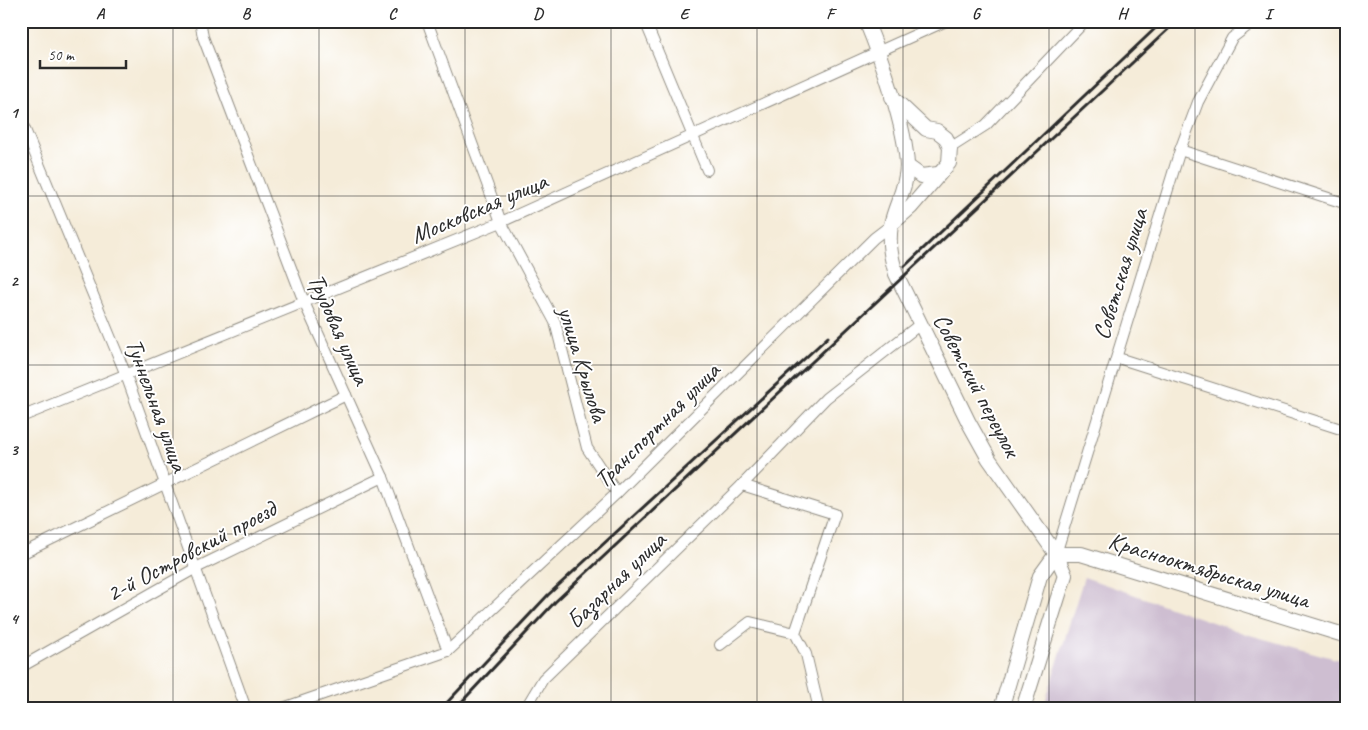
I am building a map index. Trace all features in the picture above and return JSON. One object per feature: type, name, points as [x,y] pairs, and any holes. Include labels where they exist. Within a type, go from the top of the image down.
[{"type":"main road","points":[[866,21],[891,95],[907,166],[921,176],[938,174]]},
{"type":"main road","points":[[891,95],[926,128],[937,131],[946,138],[950,148],[948,163],[924,193],[891,224]]},
{"type":"main road","points":[[903,148],[912,134],[926,128]]},
{"type":"main road","name":"Советский переулок","points":[[907,166],[902,194],[891,224],[889,250],[896,274],[919,325],[989,460],[1056,554]]},
{"type":"main road","points":[[1023,709],[1065,575],[1056,554]]},
{"type":"main road","name":"Краснооктябрьская улица","points":[[1056,554],[1081,554],[1347,636]]},
{"type":"main road","name":"Советская улица","points":[[1001,709],[1040,576],[1056,554]]},
{"type":"street","name":"Трудовая улица","points":[[200,21],[203,38],[304,302],[383,477],[448,651]]},
{"type":"street","name":"улица Крылова","points":[[427,21],[501,222],[555,322],[587,448],[617,493]]},
{"type":"street","points":[[645,21],[707,170]]},
{"type":"street","name":"Московская улица","points":[[21,417],[501,222],[946,21]]},
{"type":"street","points":[[950,148],[986,125],[1085,21]]},
{"type":"street","name":"Советская улица","points":[[1056,554],[1118,358],[1180,150],[1198,102],[1232,38],[1254,21]]},
{"type":"street","name":"Туннельная улица","points":[[21,120],[126,375],[246,709]]},
{"type":"street","points":[[1180,150],[1347,204]]},
{"type":"street","name":"Транспортная улица","points":[[448,651],[617,493],[874,238],[891,224]]},
{"type":"street","name":"Базарная улица","points":[[525,709],[544,680],[742,485],[826,398],[919,325]]},
{"type":"street","points":[[1118,358],[1347,431]]},
{"type":"street","points":[[21,554],[346,395]]},
{"type":"street","name":"2-й Островский проезд","points":[[21,667],[196,568],[383,477]]},
{"type":"street","points":[[742,485],[835,514],[796,633],[806,654],[818,705],[816,709]]},
{"type":"street","points":[[720,645],[750,622],[796,633]]},
{"type":"street","points":[[280,709],[448,651]]},
{"type":"shaded area","points":[[1084,577],[1246,634],[1347,662],[1347,709],[1043,709]]},
{"type":"railway","points":[[905,266],[1163,21]]},
{"type":"railway","points":[[455,709],[555,602],[1177,21]]},
{"type":"railway","points":[[441,709],[548,595],[828,337]]}]
